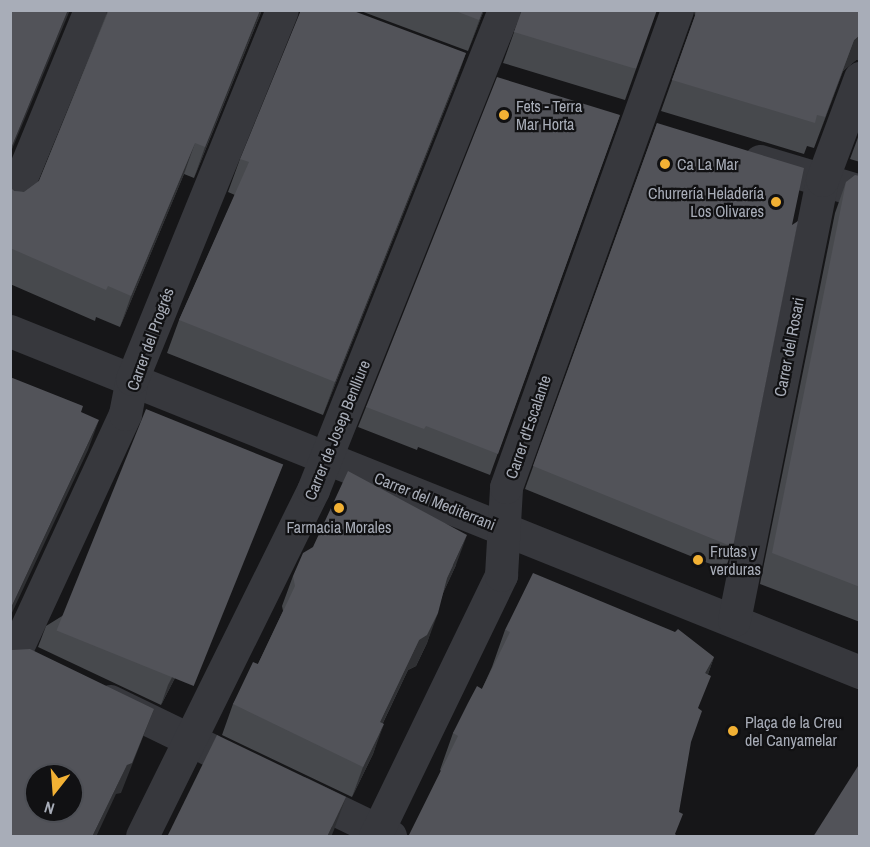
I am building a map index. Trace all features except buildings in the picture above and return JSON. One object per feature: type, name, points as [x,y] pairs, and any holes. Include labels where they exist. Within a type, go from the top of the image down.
[{"type":"street","points":[[10,205],[90,10]]},
{"type":"street","name":"Carrer de Josep Benlliure","points":[[142,837],[326,458],[504,10]]},
{"type":"street","name":"Carrer d'Escalante","points":[[380,835],[501,575],[506,487],[634,124],[677,10]]},
{"type":"street","name":"Carrer del Progrés","points":[[12,657],[125,414],[132,379],[299,12]]},
{"type":"street","points":[[446,63],[512,85]]},
{"type":"street","name":"Carrer del Rosari","points":[[734,620],[822,180],[860,78]]},
{"type":"street","points":[[601,114],[668,134]]},
{"type":"street","points":[[734,153],[860,191]]},
{"type":"street","name":"Carrer del Mediterrani","points":[[10,331],[860,672]]},
{"type":"street","points":[[12,657],[45,670]]},
{"type":"street","points":[[87,690],[233,760]]},
{"type":"street","points":[[276,781],[380,835]]},
{"type":"place","name":"Fets - Terra Mar Horta","points":[[504,115]]},
{"type":"place","name":"Ca La Mar","points":[[665,164]]},
{"type":"place","name":"Churrería Heladería Los Olivares","points":[[776,202]]},
{"type":"place","name":"Farmacia Morales","points":[[339,508]]},
{"type":"place","name":"Frutas y verduras","points":[[698,560]]},
{"type":"place","name":"Plaça de la Creu del Canyamelar","points":[[733,731]]}]
